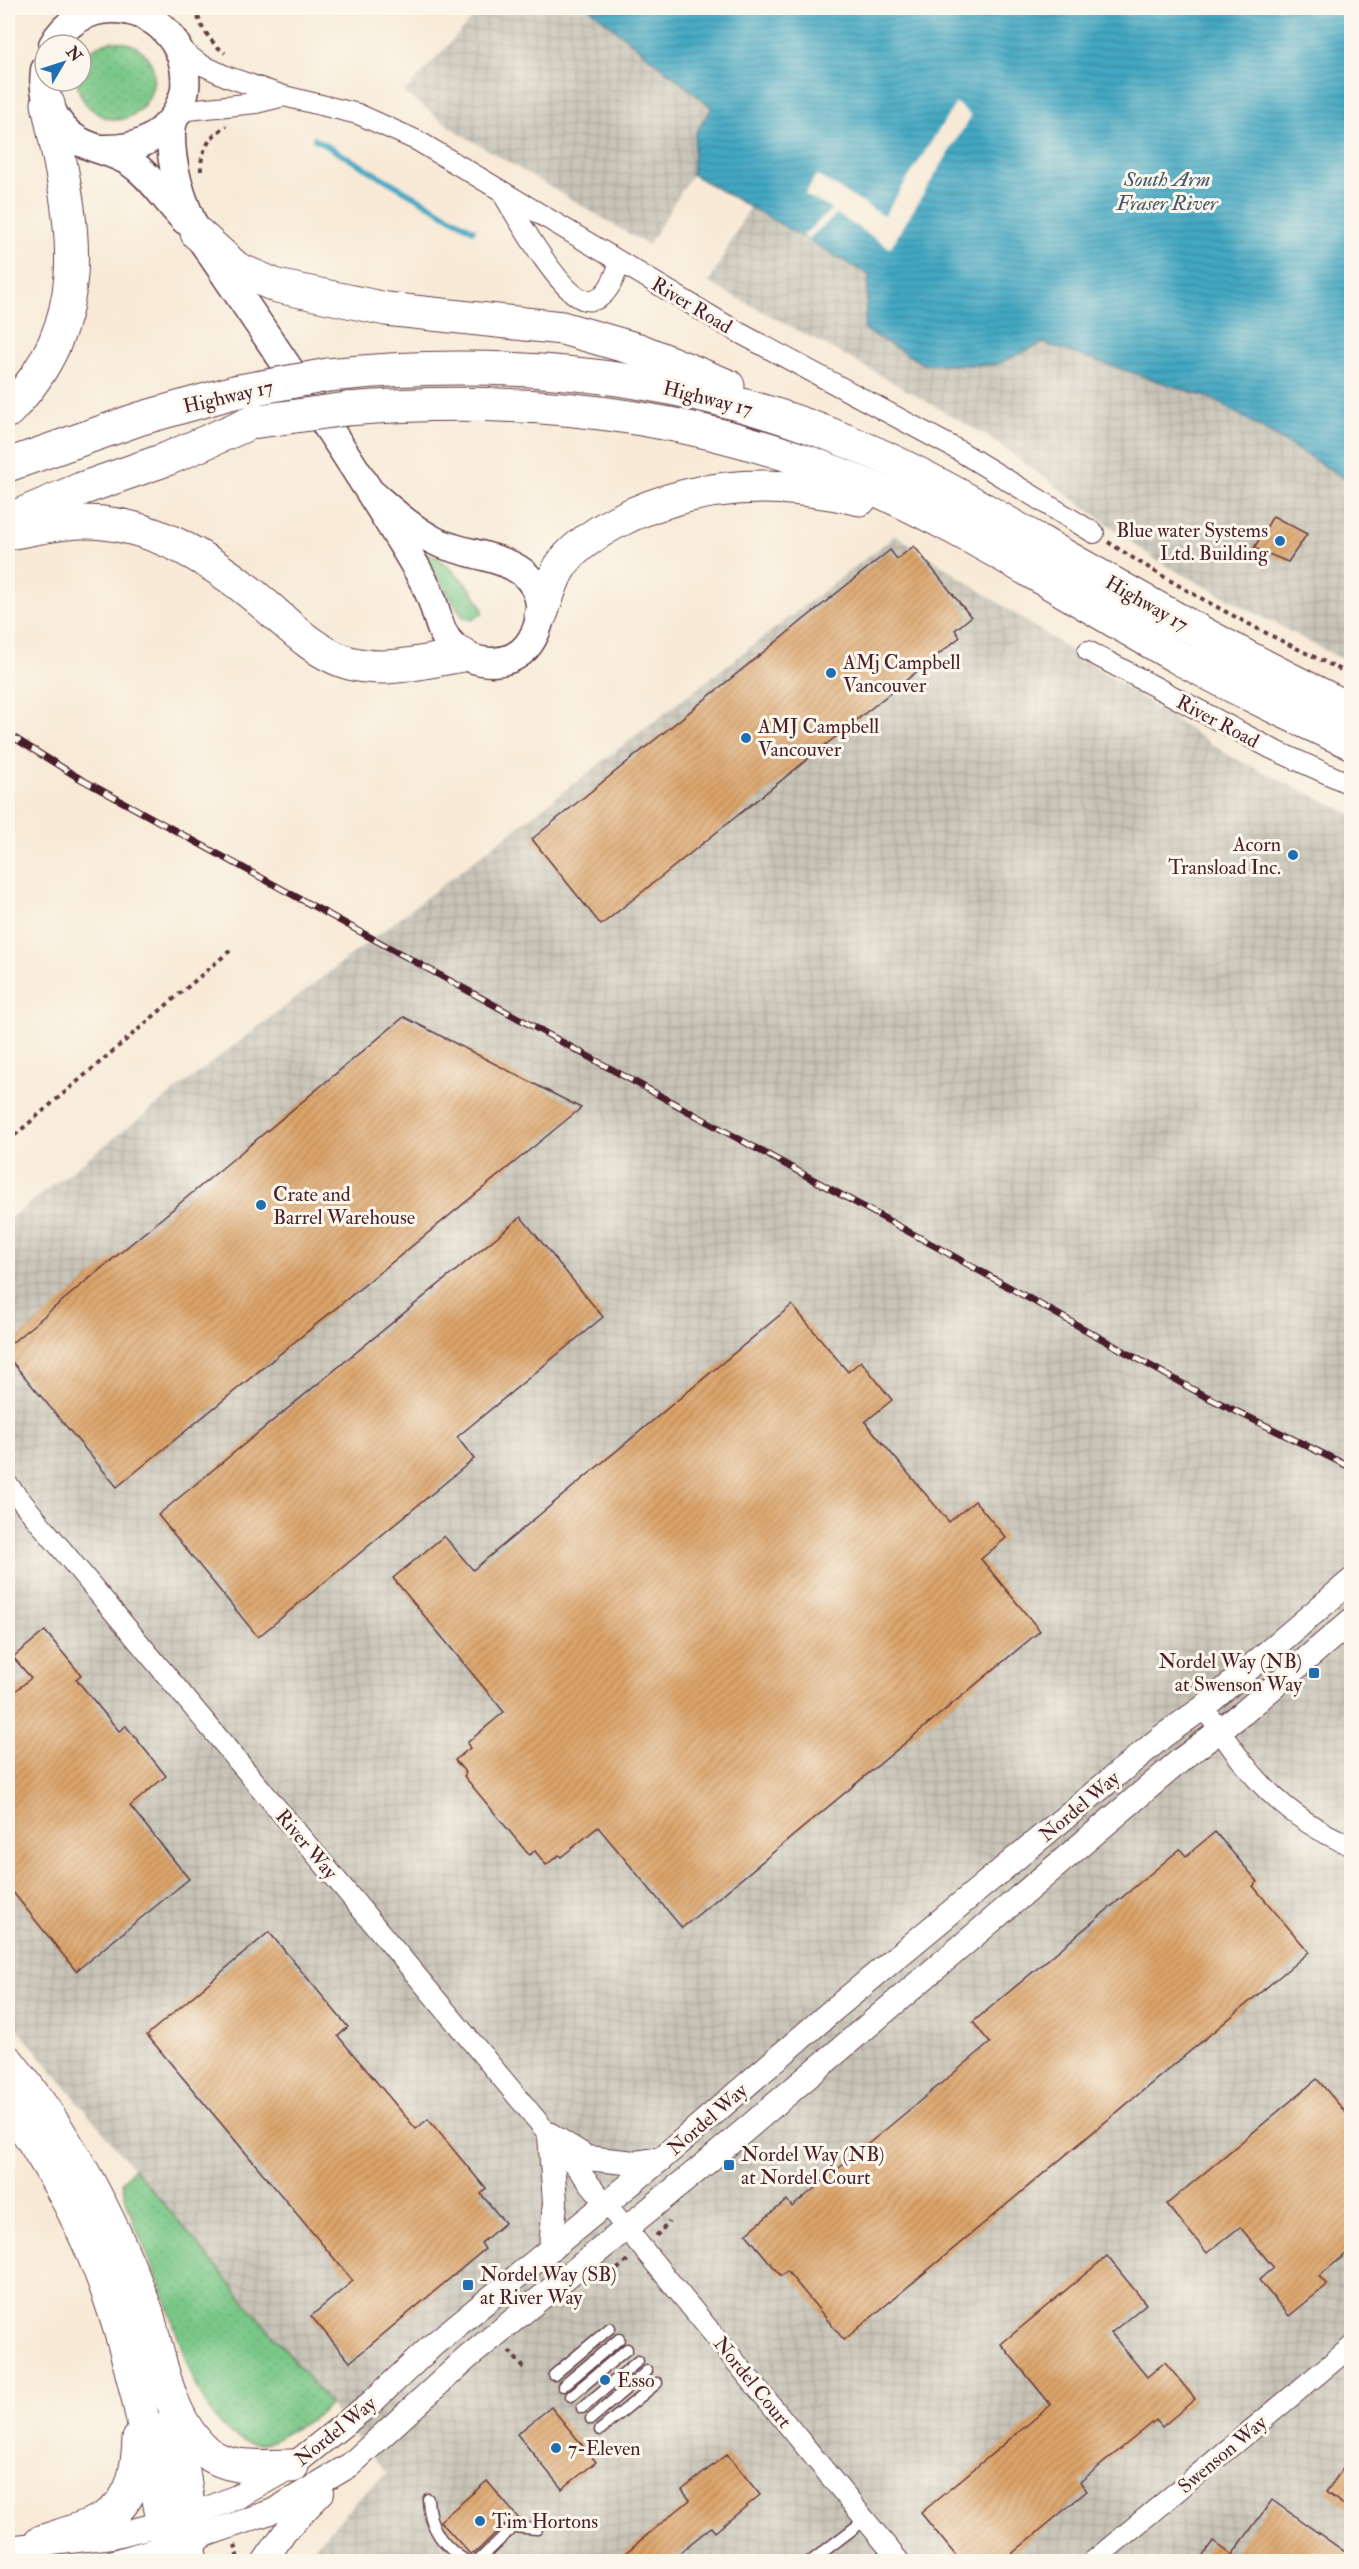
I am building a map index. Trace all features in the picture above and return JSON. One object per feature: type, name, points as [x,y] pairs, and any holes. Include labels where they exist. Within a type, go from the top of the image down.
[{"type":"highway","points":[[8,411],[32,383],[47,359],[62,323],[71,280],[74,247],[69,205],[48,104]]},
{"type":"highway","points":[[197,233],[237,269],[277,286],[386,309],[522,322],[601,338],[683,366],[819,430]]},
{"type":"highway","name":"Highway 17","points":[[8,465],[139,419],[234,392],[328,375],[432,367],[582,374],[680,390],[819,430],[898,464],[945,487],[1192,629],[1352,710]]},
{"type":"highway","name":"Highway 17","points":[[8,496],[120,455],[211,429],[347,409],[439,403],[563,408],[677,425],[766,448],[837,473],[942,524],[1182,659],[1288,714],[1352,743]]},
{"type":"highway","points":[[8,521],[81,489],[167,459],[252,422]]},
{"type":"highway","points":[[541,614],[560,567],[578,547],[602,529],[628,516],[663,501],[704,490],[762,486],[834,493],[942,524]]},
{"type":"highway","points":[[8,533],[83,522],[130,529],[155,536],[204,558],[230,575],[317,647],[345,662],[396,666],[463,655]]},
{"type":"highway","points":[[8,2062],[54,2125],[111,2228],[146,2310],[172,2398],[186,2429],[196,2442],[222,2462],[238,2465],[292,2466]]},
{"type":"highway","points":[[8,2103],[58,2183],[93,2253],[112,2307],[140,2412],[180,2542]]},
{"type":"highway","points":[[172,2398],[180,2542]]},
{"type":"highway","points":[[40,2542],[99,2522],[127,2499],[138,2466],[140,2412]]},
{"type":"main road","points":[[170,8],[185,69],[185,91],[170,130],[183,204],[197,233],[370,492],[425,582],[442,633],[463,655],[486,663],[501,662],[515,656],[530,643],[541,614],[535,587],[516,567],[499,560],[468,554],[433,540],[370,492]]},
{"type":"main road","points":[[60,33],[81,13],[101,9],[125,9],[147,16],[165,29],[178,48]]},
{"type":"main road","points":[[46,93],[48,104],[60,125],[79,141],[130,162],[143,173],[197,233]]},
{"type":"main road","points":[[102,149],[124,150],[146,143],[164,130],[178,111]]},
{"type":"street","name":"River Road","points":[[178,48],[200,64],[228,77],[284,96],[327,104],[384,124],[418,141],[736,331],[958,450],[1094,532]]},
{"type":"street","name":"River Road","points":[[178,111],[256,103],[284,96]]},
{"type":"street","points":[[501,191],[555,274],[575,295],[584,300],[593,300],[601,295],[610,287],[620,262]]},
{"type":"street","name":"River Road","points":[[1088,651],[1272,749],[1352,785]]},
{"type":"street","name":"River Way","points":[[8,1485],[606,2203]]},
{"type":"street","name":"Nordel Way","points":[[8,2548],[40,2542],[112,2536],[180,2542],[237,2497],[292,2466],[342,2428],[434,2344],[661,2159],[833,2010],[1135,1759],[1204,1707],[1352,1580]]},
{"type":"street","name":"Nordel Way","points":[[114,2562],[273,2511],[350,2464],[467,2358],[627,2228],[970,1941],[1164,1774],[1352,1620]]},
{"type":"street","points":[[1204,1707],[1231,1749],[1269,1794],[1321,1833],[1352,1846]]},
{"type":"street","points":[[550,2135],[587,2158],[635,2163],[661,2159]]},
{"type":"street","points":[[550,2135],[555,2202],[551,2248]]},
{"type":"street","name":"Nordel Court","points":[[606,2203],[900,2562]]},
{"type":"street","name":"Swenson Way","points":[[1092,2562],[1352,2346]]},
{"type":"street","points":[[264,2562],[287,2529],[350,2464]]},
{"type":"lane","points":[[554,2375],[610,2328]]},
{"type":"lane","points":[[563,2386],[619,2339]]},
{"type":"lane","points":[[571,2396],[627,2349]]},
{"type":"lane","points":[[582,2408],[638,2361]]},
{"type":"lane","points":[[591,2419],[647,2371]]},
{"type":"lane","points":[[600,2430],[657,2383]]},
{"type":"lane","points":[[428,2499],[431,2525],[447,2547],[469,2562],[479,2560],[513,2527],[537,2529]]},
{"type":"lane","points":[[810,2562],[824,2557],[866,2519]]},
{"type":"path","points":[[195,8],[208,39],[229,55]]},
{"type":"path","points":[[201,178],[203,156],[212,136],[230,125]]},
{"type":"path","points":[[1094,532],[1158,575],[1253,628],[1352,675]]},
{"type":"path","points":[[8,1141],[232,949]]},
{"type":"path","points":[[509,2351],[525,2369]]},
{"type":"path","points":[[219,2562],[236,2556],[240,2562]]},
{"type":"shaded area","points":[[482,8],[589,8],[712,108],[695,134],[692,174],[648,245],[459,133],[404,93]]},
{"type":"shaded area","points":[[749,208],[869,275],[864,329],[995,365],[1043,343],[1215,400],[1351,482],[1351,659],[1349,663],[1158,561],[989,437],[848,357],[709,283]]},
{"type":"shaded area","points":[[896,535],[1230,756],[1351,814],[1351,2561],[301,2561],[363,2494],[386,2473],[8,2017],[8,1220]]},
{"type":"green space","points":[[111,41],[135,46],[148,58],[153,74],[151,91],[143,106],[130,116],[114,119],[95,112],[80,95],[80,93],[93,93],[93,49]]},
{"type":"green space","points":[[428,553],[443,563],[470,588],[477,597],[483,613],[472,620],[463,617],[425,557]]},
{"type":"green space","points":[[134,2168],[330,2404],[321,2412],[264,2444],[243,2441],[225,2430],[211,2412],[198,2389],[165,2298],[130,2212],[122,2182]]},
{"type":"water","name":"South Arm Fraser River","points":[[589,8],[1351,8],[1351,482],[1215,400],[1043,343],[995,365],[923,364],[864,329],[869,275],[692,174],[695,134],[712,108]]},
{"type":"pier","points":[[956,103],[971,116],[890,248],[837,214],[807,240],[802,236],[832,209],[805,195],[816,175],[884,216]]},
{"type":"building","name":"Blue water Systems Ltd. Building","points":[[1273,516],[1307,534],[1288,562],[1254,548]]},
{"type":"building","name":"AMJ Campbell Vancouver","points":[[914,546],[971,617],[955,630],[960,637],[601,925],[532,839],[890,550],[897,559]]},
{"type":"building","points":[[404,1017],[581,1108],[117,1487],[8,1357],[8,1346]]},
{"type":"building","points":[[521,1217],[603,1317],[457,1437],[474,1459],[258,1637],[158,1515]]},
{"type":"building","points":[[792,1305],[848,1372],[861,1361],[892,1400],[865,1422],[949,1522],[975,1501],[1006,1538],[981,1559],[1040,1631],[682,1928],[598,1827],[561,1857],[559,1855],[546,1865],[535,1851],[529,1855],[464,1776],[466,1773],[455,1760],[470,1748],[467,1743],[504,1712],[393,1578],[444,1536],[473,1570]]},
{"type":"building","points":[[45,1631],[81,1675],[76,1679],[119,1731],[126,1726],[166,1776],[130,1806],[189,1879],[76,1971],[8,1886],[8,1697],[31,1678],[13,1657]]},
{"type":"building","points":[[1215,1832],[1258,1882],[1253,1886],[1309,1952],[844,2340],[787,2271],[781,2276],[746,2234],[787,2200],[792,2207],[990,2043],[973,2022],[1180,1849],[1186,1856]]},
{"type":"building","points":[[269,1932],[348,2027],[338,2036],[416,2129],[428,2119],[486,2189],[481,2194],[505,2223],[481,2243],[485,2249],[350,2362],[311,2316],[353,2281],[147,2035]]},
{"type":"building","points":[[1317,2079],[1352,2120],[1352,2249],[1319,2276],[1327,2285],[1289,2316],[1259,2280],[1274,2268],[1240,2227],[1207,2253],[1167,2204]]},
{"type":"building","points":[[1107,2256],[1146,2304],[1111,2333],[1147,2377],[1165,2362],[1195,2399],[1162,2427],[1156,2420],[1080,2482],[1087,2491],[1002,2562],[961,2562],[921,2513],[1051,2405],[1001,2344]]},
{"type":"building","name":"7-Eleven","points":[[551,2407],[596,2462],[562,2489],[517,2434]]},
{"type":"building","points":[[727,2454],[760,2495],[715,2532],[711,2527],[668,2562],[614,2562],[690,2500],[682,2490]]},
{"type":"building","points":[[1352,2456],[1352,2511],[1326,2492]]},
{"type":"building","name":"Tim Hortons","points":[[487,2481],[520,2520],[508,2521],[475,2553],[470,2554],[440,2521]]},
{"type":"building","points":[[1272,2500],[1352,2557],[1352,2562],[1198,2562],[1213,2541],[1232,2555]]},
{"type":"waterway","points":[[315,139],[473,230]]},
{"type":"railway","points":[[8,734],[79,778],[1201,1394],[1352,1468]]},
{"type":"place","name":"Blue water Systems Ltd. Building","points":[[1280,541]]},
{"type":"place","name":"AMj Campbell Vancouver","points":[[831,673]]},
{"type":"place","name":"AMJ Campbell Vancouver","points":[[746,738]]},
{"type":"place","name":"Acorn Transload Inc.","points":[[1293,855]]},
{"type":"place","name":"Crate and Barrel Warehouse","points":[[261,1205]]},
{"type":"place","name":"Nordel Way (NB) at Swenson Way","points":[[1314,1673]]},
{"type":"place","name":"Nordel Way (NB) at Nordel Court","points":[[729,2165]]},
{"type":"place","name":"Nordel Way (SB) at River Way","points":[[468,2285]]},
{"type":"place","name":"Esso","points":[[605,2380]]},
{"type":"place","name":"7-Eleven","points":[[556,2448]]},
{"type":"place","name":"Tim Hortons","points":[[480,2521]]}]
